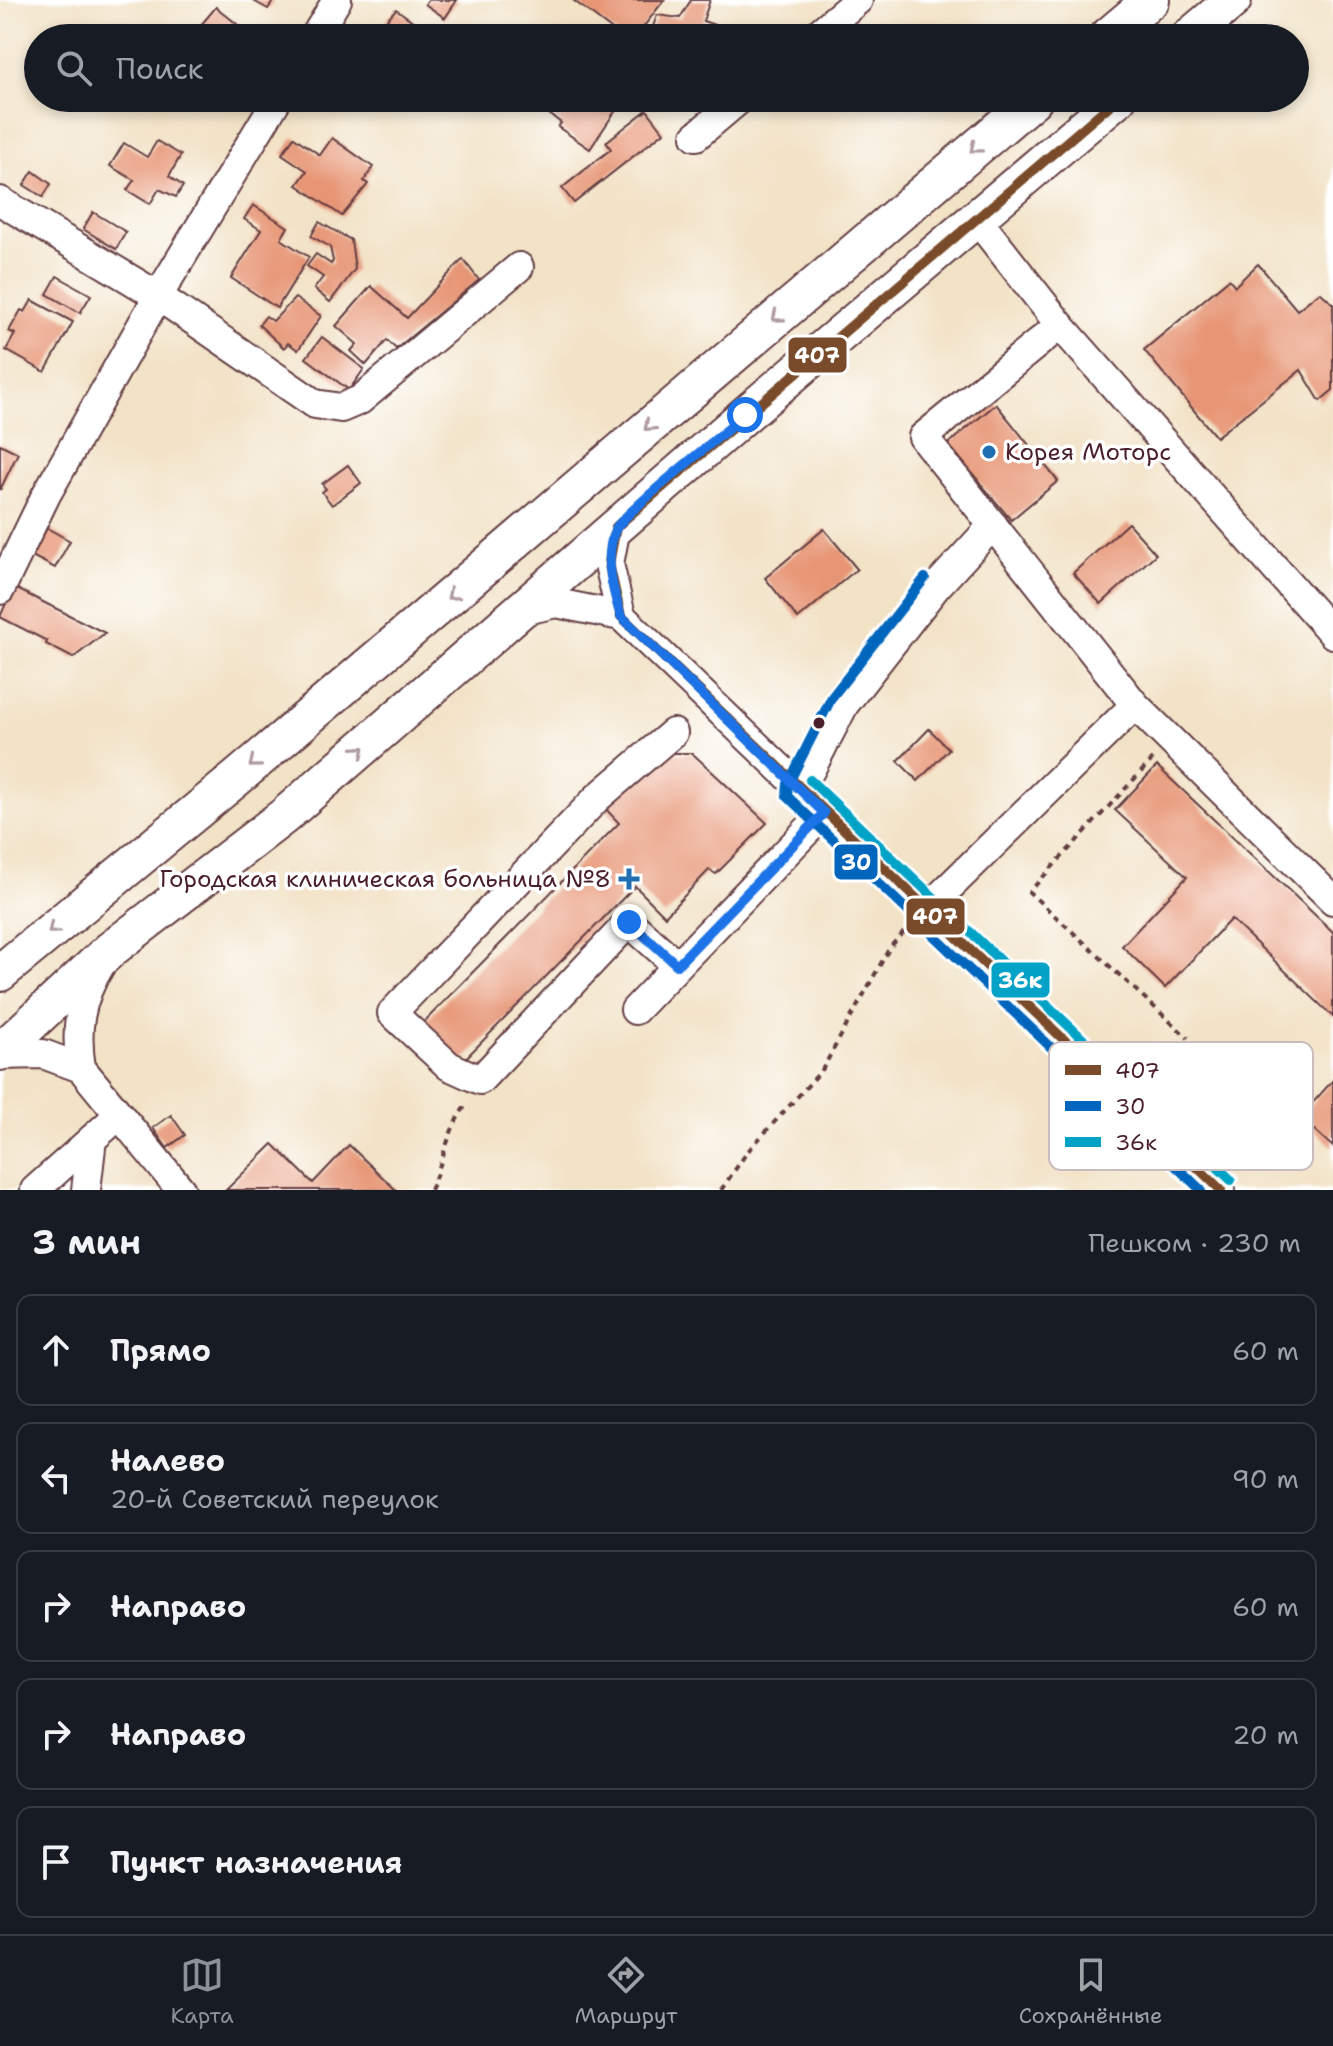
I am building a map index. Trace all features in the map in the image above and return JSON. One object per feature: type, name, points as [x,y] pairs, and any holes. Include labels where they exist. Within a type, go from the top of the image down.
[{"type":"main road","points":[[1123,24],[1151,0]]},
{"type":"main road","points":[[1205,24],[1233,0]]},
{"type":"main road","points":[[0,973],[238,777],[1019,112]]},
{"type":"main road","points":[[0,1054],[110,950],[284,816],[1101,112]]},
{"type":"street","points":[[322,24],[337,0]]},
{"type":"street","points":[[830,24],[858,0]]},
{"type":"street","points":[[0,590],[46,495],[158,296],[270,112]]},
{"type":"street","points":[[696,136],[724,112]]},
{"type":"street","points":[[0,201],[158,296],[315,404],[341,408],[360,400],[519,267]]},
{"type":"street","points":[[976,218],[1060,325],[1333,634]]},
{"type":"street","points":[[1060,325],[923,437],[1135,705],[1333,900]]},
{"type":"street","points":[[800,790],[844,705],[936,587],[993,525]]},
{"type":"street","points":[[616,527],[609,564],[621,616],[1065,1042]]},
{"type":"street","points":[[522,611],[556,603],[621,616]]},
{"type":"street","points":[[926,910],[1135,705]]},
{"type":"street","points":[[673,733],[597,798],[392,1013],[449,1066],[480,1080],[629,922],[677,965]]},
{"type":"street","points":[[635,1010],[824,813]]},
{"type":"street","points":[[81,1068],[77,1032],[82,1002],[110,950]]},
{"type":"street","points":[[0,1054],[43,1054],[81,1068],[181,1190]]},
{"type":"street","points":[[35,1190],[119,1115]]},
{"type":"street","points":[[86,1190],[92,1139]]},
{"type":"street","points":[[1200,1170],[1221,1190]]},
{"type":"path","points":[[1157,755],[1029,892],[1188,1038]]},
{"type":"path","points":[[721,1190],[748,1151],[822,1070],[890,947],[926,910]]},
{"type":"path","points":[[430,1190],[444,1161],[456,1117],[476,1093],[480,1080]]},
{"type":"building","points":[[252,0],[274,0],[268,9]]},
{"type":"building","points":[[428,0],[457,0],[445,18],[425,4]]},
{"type":"building","points":[[573,0],[664,0],[646,24],[605,24]]},
{"type":"building","points":[[691,0],[710,0],[703,21],[712,24],[654,24],[657,15],[680,18]]},
{"type":"building","points":[[216,7],[237,24],[202,24]]},
{"type":"building","points":[[396,9],[417,24],[383,24]]},
{"type":"building","points":[[615,112],[590,149],[558,127],[561,123],[548,113]]},
{"type":"building","points":[[644,112],[649,112],[664,132],[574,203],[562,188],[611,149],[606,142]]},
{"type":"building","points":[[294,137],[320,155],[332,138],[373,167],[364,181],[368,184],[342,216],[297,185],[307,171],[282,154]]},
{"type":"building","points":[[157,141],[181,155],[169,176],[183,186],[176,197],[159,189],[150,204],[127,190],[134,180],[110,166],[124,143],[147,157]]},
{"type":"building","points":[[33,171],[51,184],[43,197],[24,185]]},
{"type":"building","points":[[253,205],[288,227],[281,239],[309,257],[277,308],[231,278],[261,230],[244,219]]},
{"type":"building","points":[[93,212],[126,232],[116,249],[83,229]]},
{"type":"building","points":[[319,222],[351,240],[355,269],[330,302],[314,289],[323,277],[307,266],[316,254],[331,264],[333,261],[330,247],[311,236]]},
{"type":"building","points":[[463,259],[479,280],[396,349],[387,340],[366,365],[351,351],[357,344],[336,326],[371,286],[407,318]]},
{"type":"building","points":[[1258,264],[1297,310],[1320,292],[1333,304],[1333,390],[1320,401],[1301,370],[1216,437],[1144,350],[1229,279],[1235,286]]},
{"type":"building","points":[[57,276],[91,295],[80,313],[47,294]]},
{"type":"building","points":[[295,298],[321,316],[298,350],[288,343],[284,348],[259,325],[266,316],[273,321]]},
{"type":"building","points":[[32,300],[73,322],[45,372],[6,350],[15,334],[9,331],[21,310],[25,312]]},
{"type":"building","points":[[322,337],[364,369],[349,390],[306,358]]},
{"type":"building","points":[[996,404],[1058,481],[1011,520],[948,444]]},
{"type":"building","points":[[0,444],[18,453],[0,490]]},
{"type":"building","points":[[348,465],[361,483],[332,505],[322,492],[326,489],[322,484]]},
{"type":"building","points":[[1128,523],[1156,554],[1101,604],[1073,573]]},
{"type":"building","points":[[47,528],[70,541],[55,568],[32,556]]},
{"type":"building","points":[[824,529],[857,569],[798,619],[765,578]]},
{"type":"building","points":[[13,587],[105,633],[73,658],[0,617]]},
{"type":"building","points":[[929,729],[949,749],[918,781],[898,761]]},
{"type":"building","points":[[658,753],[692,753],[767,823],[716,874],[709,870],[665,916],[635,886],[458,1066],[419,1027],[619,823],[603,806]]},
{"type":"building","points":[[1157,766],[1333,932],[1333,1017],[1231,919],[1165,988],[1122,946],[1187,877],[1115,810]]},
{"type":"building","points":[[1333,1080],[1333,1147],[1313,1129],[1313,1102]]},
{"type":"building","points":[[171,1115],[185,1135],[167,1148],[153,1128]]},
{"type":"building","points":[[273,1144],[313,1183],[349,1145],[396,1190],[226,1190]]},
{"type":"transit line","name":"407","points":[[1066,1042],[621,616],[609,564],[616,527],[1102,112]]},
{"type":"transit line","name":"30","points":[[925,578],[832,697],[788,784],[787,796],[1049,1045]]},
{"type":"transit line","name":"36к","points":[[810,780],[1086,1042]]},
{"type":"transit line","name":"30","points":[[1180,1170],[1201,1190]]},
{"type":"transit line","name":"407","points":[[1200,1170],[1221,1190]]},
{"type":"transit line","name":"36к","points":[[1220,1170],[1231,1180]]},
{"type":"place","name":"Корея Моторс","points":[[989,452]]},
{"type":"place","name":"Городская клиническая больница №8","points":[[629,879]]},
{"type":"route","points":[[629,922],[677,965],[824,813],[621,616],[612,586],[609,564],[616,527],[745,415]]}]
